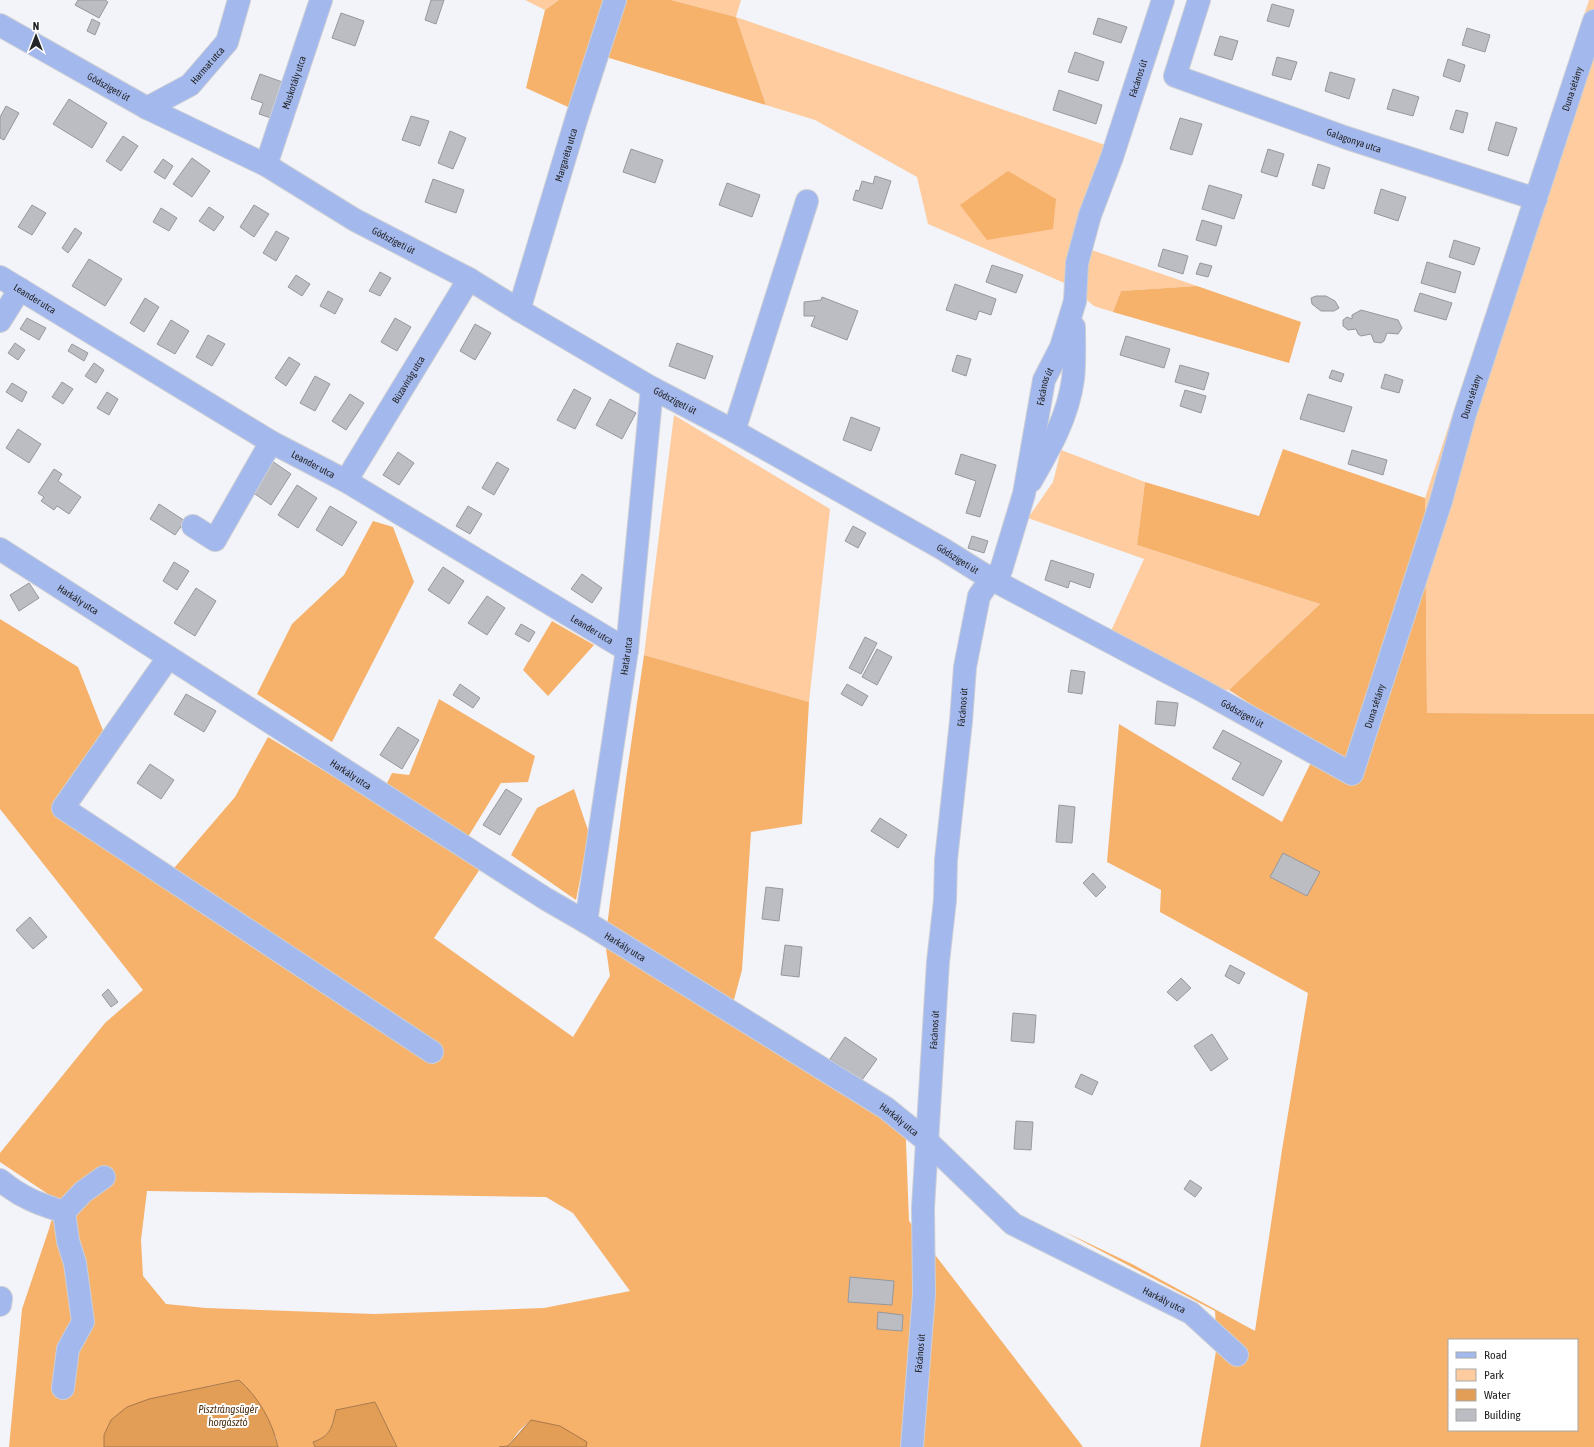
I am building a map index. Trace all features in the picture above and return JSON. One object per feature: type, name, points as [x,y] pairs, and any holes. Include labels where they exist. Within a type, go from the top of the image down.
[{"type":"street","name":"Harmat utca","points":[[147,108],[190,85],[227,42],[239,0]]},
{"type":"street","name":"Muskotály utca","points":[[266,165],[321,0]]},
{"type":"street","name":"Margaréta utca","points":[[518,310],[577,117],[615,0]]},
{"type":"street","name":"Fácános út","points":[[912,1447],[924,1294],[923,1208],[938,962],[945,900],[946,860],[961,721],[965,667],[979,596],[991,579],[1001,570],[1024,494],[1044,380],[1061,347],[1075,301],[1078,263],[1090,215],[1112,157],[1163,0]]},
{"type":"street","name":"Galagonya utca","points":[[1199,0],[1175,76],[1347,138],[1536,199]]},
{"type":"street","name":"Duna sétány","points":[[1352,774],[1441,501],[1465,414],[1594,21]]},
{"type":"street","name":"Gödszigeti út","points":[[0,25],[147,108],[266,165],[355,220],[469,279],[518,310],[652,388],[734,431],[943,549],[991,579],[1196,687],[1352,774]]},
{"type":"street","points":[[734,431],[807,201]]},
{"type":"street","name":"Leander utca","points":[[0,277],[271,442],[346,481],[627,650]]},
{"type":"street","name":"Búzavirág utca","points":[[346,481],[469,279]]},
{"type":"street","points":[[0,321],[20,289]]},
{"type":"street","name":"Határ utca","points":[[586,922],[627,650],[652,388]]},
{"type":"street","points":[[193,526],[215,540],[271,442]]},
{"type":"street","name":"Harkály utca","points":[[0,550],[546,899],[586,922],[886,1108],[928,1142],[1013,1224],[1191,1313],[1238,1355]]},
{"type":"street","points":[[168,658],[63,808],[432,1052]]},
{"type":"street","points":[[64,1212],[83,1192],[104,1177]]},
{"type":"street","points":[[0,1180],[16,1193],[38,1204],[64,1212]]},
{"type":"street","points":[[63,1388],[68,1349],[83,1322],[75,1263],[68,1241],[64,1212]]},
{"type":"green space","points":[[525,0],[559,0],[545,10]]},
{"type":"green space","points":[[671,0],[741,0],[736,17]]},
{"type":"green space","points":[[1589,0],[1594,0],[1594,714],[1427,713],[1425,498]]},
{"type":"green space","points":[[736,17],[1108,146],[1071,243],[1197,286],[1121,291],[1113,312],[1094,306],[1069,285],[928,224],[917,177],[815,120],[766,105]]},
{"type":"green space","points":[[674,415],[830,509],[809,702],[644,655]]},
{"type":"green space","points":[[1061,450],[1145,482],[1137,545],[1320,604],[1229,690],[1213,689],[1110,633],[1144,559],[1028,518],[1053,482]]},
{"type":"shaded area","points":[[559,0],[671,0],[736,17],[766,105],[606,57],[588,116],[526,88],[545,10]]},
{"type":"shaded area","points":[[1008,171],[1056,199],[1053,229],[987,240],[960,205]]},
{"type":"shaded area","points":[[1197,286],[1301,322],[1289,363],[1113,312],[1121,291]]},
{"type":"shaded area","points":[[1283,449],[1425,498],[1427,713],[1594,714],[1594,1447],[1200,1447],[1217,1345],[1215,1311],[1063,1231],[1132,1264],[1255,1331],[1282,1150],[1308,993],[1160,912],[1161,890],[1107,862],[1119,724],[1282,822],[1318,748],[1229,690],[1320,604],[1137,545],[1145,482],[1259,516]]},
{"type":"shaded area","points":[[373,521],[393,527],[414,582],[332,742],[257,694],[292,624],[344,575]]},
{"type":"shaded area","points":[[0,619],[78,667],[106,738],[63,801],[169,874],[235,797],[268,737],[482,866],[434,938],[573,1037],[610,976],[605,942],[644,655],[809,702],[802,824],[751,832],[742,970],[732,1007],[905,1116],[909,1221],[1083,1447],[586,1447],[586,1442],[531,1420],[519,1431],[508,1446],[397,1447],[375,1402],[336,1410],[330,1430],[324,1437],[313,1442],[315,1447],[278,1447],[276,1437],[239,1380],[187,1392],[104,1435],[104,1447],[9,1447],[22,1309],[49,1229],[57,1200],[0,1162],[0,1153],[105,1023],[143,990],[0,809]],"holes":[[[147,1191],[546,1197],[573,1213],[630,1291],[544,1308],[374,1314],[206,1308],[166,1304],[143,1276],[141,1240]]]},
{"type":"shaded area","points":[[552,621],[594,645],[548,696],[523,670]]},
{"type":"shaded area","points":[[439,699],[535,756],[528,782],[501,783],[468,837],[386,785],[392,773],[409,775]]},
{"type":"shaded area","points":[[574,789],[589,833],[576,900],[511,855],[537,808]]},
{"type":"water","name":"Pisztrángsügér horgásztó","points":[[239,1380],[253,1394],[264,1410],[278,1447],[104,1447],[104,1435],[111,1420],[127,1407],[149,1399]]},
{"type":"water","points":[[375,1402],[397,1447],[315,1447],[313,1442],[324,1437],[330,1430],[336,1410]]},
{"type":"water","points":[[531,1420],[560,1426],[587,1442],[586,1447],[499,1447],[508,1446]]},
{"type":"building","points":[[78,0],[105,0],[108,2],[99,18],[75,5]]},
{"type":"building","points":[[431,0],[444,0],[436,24],[425,20]]},
{"type":"building","points":[[1272,4],[1294,10],[1289,27],[1267,21]]},
{"type":"building","points":[[341,13],[364,21],[355,46],[332,38]]},
{"type":"building","points":[[1098,18],[1127,27],[1121,43],[1093,34]]},
{"type":"building","points":[[92,19],[100,23],[95,35],[87,31]]},
{"type":"building","points":[[1467,28],[1490,35],[1485,52],[1462,45]]},
{"type":"building","points":[[1220,36],[1238,41],[1232,60],[1214,55]]},
{"type":"building","points":[[1075,52],[1104,62],[1098,81],[1068,72]]},
{"type":"building","points":[[1277,57],[1297,62],[1291,80],[1272,75]]},
{"type":"building","points":[[1448,59],[1465,65],[1460,82],[1443,76]]},
{"type":"building","points":[[1330,72],[1355,79],[1349,99],[1325,91]]},
{"type":"building","points":[[260,74],[288,84],[274,119],[259,114],[263,103],[251,99]]},
{"type":"building","points":[[1393,89],[1419,97],[1413,116],[1387,109]]},
{"type":"building","points":[[1059,90],[1102,105],[1096,124],[1053,110]]},
{"type":"building","points":[[69,99],[107,123],[92,148],[53,124]]},
{"type":"building","points":[[6,106],[19,113],[4,140],[0,138],[0,117]]},
{"type":"building","points":[[1456,110],[1468,113],[1463,133],[1450,129]]},
{"type":"building","points":[[411,116],[429,121],[420,146],[402,140]]},
{"type":"building","points":[[1180,118],[1202,124],[1192,155],[1170,149]]},
{"type":"building","points":[[1496,122],[1517,128],[1508,156],[1488,150]]},
{"type":"building","points":[[450,131],[466,138],[453,169],[438,163]]},
{"type":"building","points":[[123,136],[138,146],[121,171],[106,161]]},
{"type":"building","points":[[631,149],[663,160],[655,183],[623,172]]},
{"type":"building","points":[[1268,149],[1284,154],[1277,177],[1261,172]]},
{"type":"building","points":[[192,158],[210,171],[192,197],[173,184]]},
{"type":"building","points":[[163,159],[173,166],[165,179],[154,172]]},
{"type":"building","points":[[1318,164],[1330,168],[1324,189],[1312,185]]},
{"type":"building","points":[[875,176],[891,181],[882,209],[853,200],[856,190],[859,191],[862,181],[873,184]]},
{"type":"building","points":[[433,179],[464,190],[456,213],[425,202]]},
{"type":"building","points":[[727,183],[760,195],[752,217],[719,205]]},
{"type":"building","points":[[1209,185],[1242,195],[1234,219],[1202,209]]},
{"type":"building","points":[[1381,189],[1406,197],[1398,221],[1374,213]]},
{"type":"building","points":[[32,205],[46,213],[32,235],[18,227]]},
{"type":"building","points":[[254,205],[269,214],[254,237],[240,227]]},
{"type":"building","points":[[209,207],[224,217],[214,231],[199,221]]},
{"type":"building","points":[[161,208],[177,218],[169,231],[153,222]]},
{"type":"building","points":[[1202,220],[1222,226],[1216,246],[1196,240]]},
{"type":"building","points":[[75,228],[82,233],[68,253],[62,248]]},
{"type":"building","points":[[276,231],[289,238],[276,261],[263,253]]},
{"type":"building","points":[[1454,240],[1480,248],[1474,265],[1449,257]]},
{"type":"building","points":[[1163,249],[1188,256],[1183,274],[1158,266]]},
{"type":"building","points":[[89,259],[122,279],[105,306],[72,286]]},
{"type":"building","points":[[1427,262],[1461,272],[1455,293],[1421,283]]},
{"type":"building","points":[[1200,263],[1212,266],[1208,277],[1196,274]]},
{"type":"building","points":[[992,265],[1023,275],[1016,293],[986,282]]},
{"type":"building","points":[[380,272],[391,278],[380,296],[369,291]]},
{"type":"building","points":[[296,275],[310,284],[302,296],[288,287]]},
{"type":"building","points":[[955,284],[996,299],[991,315],[979,311],[976,320],[946,310]]},
{"type":"building","points":[[328,291],[343,299],[335,314],[320,306]]},
{"type":"building","points":[[1420,293],[1452,303],[1446,320],[1414,311]]},
{"type":"building","points":[[1316,296],[1326,296],[1335,301],[1339,308],[1334,311],[1321,311],[1312,304],[1311,298]]},
{"type":"building","points":[[822,297],[858,311],[847,340],[811,326],[815,316],[804,316],[804,302],[821,300]]},
{"type":"building","points":[[145,298],[159,307],[144,332],[130,323]]},
{"type":"building","points":[[1361,310],[1398,320],[1402,328],[1398,334],[1387,333],[1384,341],[1381,343],[1374,342],[1371,334],[1361,336],[1358,334],[1356,329],[1348,330],[1343,326],[1343,320],[1347,317],[1352,319],[1352,315]]},
{"type":"building","points":[[27,318],[46,328],[39,340],[20,329]]},
{"type":"building","points":[[395,318],[411,327],[397,351],[381,342]]},
{"type":"building","points":[[171,320],[189,331],[175,354],[157,344]]},
{"type":"building","points":[[475,324],[491,333],[475,360],[460,351]]},
{"type":"building","points":[[208,335],[225,344],[212,366],[196,357]]},
{"type":"building","points":[[1126,336],[1170,349],[1164,368],[1120,355]]},
{"type":"building","points":[[15,343],[25,350],[18,360],[8,353]]},
{"type":"building","points":[[677,343],[713,356],[705,379],[669,366]]},
{"type":"building","points":[[72,344],[88,353],[84,361],[68,351]]},
{"type":"building","points":[[957,355],[971,359],[966,376],[952,371]]},
{"type":"building","points":[[289,357],[300,364],[286,386],[275,378]]},
{"type":"building","points":[[94,363],[104,370],[96,383],[85,376]]},
{"type":"building","points":[[1180,365],[1209,373],[1204,390],[1175,382]]},
{"type":"building","points":[[1332,370],[1344,374],[1341,382],[1329,378]]},
{"type":"building","points":[[1385,374],[1403,380],[1399,393],[1381,388]]},
{"type":"building","points":[[315,376],[330,384],[315,411],[300,403]]},
{"type":"building","points":[[62,382],[73,389],[63,404],[52,397]]},
{"type":"building","points":[[12,383],[27,392],[22,402],[6,392]]},
{"type":"building","points":[[574,389],[591,398],[575,429],[557,420]]},
{"type":"building","points":[[1185,390],[1206,396],[1201,413],[1180,406]]},
{"type":"building","points":[[107,392],[118,399],[109,415],[97,408]]},
{"type":"building","points":[[350,394],[364,403],[346,430],[332,421]]},
{"type":"building","points":[[1308,394],[1352,407],[1344,432],[1300,419]]},
{"type":"building","points":[[610,399],[636,413],[622,439],[596,425]]},
{"type":"building","points":[[851,417],[880,428],[871,451],[843,440]]},
{"type":"building","points":[[18,429],[41,444],[29,463],[6,448]]},
{"type":"building","points":[[1352,450],[1387,460],[1383,475],[1348,464]]},
{"type":"building","points":[[398,452],[414,463],[399,485],[383,475]]},
{"type":"building","points":[[961,454],[996,465],[980,517],[966,513],[976,481],[955,474]]},
{"type":"building","points":[[272,461],[291,474],[271,505],[252,492]]},
{"type":"building","points":[[497,462],[509,469],[494,495],[482,488]]},
{"type":"building","points":[[54,469],[62,474],[58,481],[81,497],[69,514],[57,506],[54,510],[41,501],[44,497],[38,493]]},
{"type":"building","points":[[297,485],[317,498],[298,528],[278,515]]},
{"type":"building","points":[[159,504],[185,521],[175,535],[150,519]]},
{"type":"building","points":[[330,506],[357,522],[342,546],[316,530]]},
{"type":"building","points":[[468,506],[482,514],[470,534],[456,526]]},
{"type":"building","points":[[853,526],[866,533],[858,548],[845,541]]},
{"type":"building","points":[[972,536],[988,541],[984,553],[968,548]]},
{"type":"building","points":[[1051,560],[1094,574],[1090,588],[1070,581],[1068,588],[1045,580]]},
{"type":"building","points":[[174,562],[189,571],[177,590],[163,581]]},
{"type":"building","points":[[443,567],[464,581],[449,604],[428,590]]},
{"type":"building","points":[[582,574],[602,588],[592,603],[571,589]]},
{"type":"building","points":[[29,583],[39,598],[19,611],[10,595]]},
{"type":"building","points":[[196,588],[216,601],[195,636],[174,623]]},
{"type":"building","points":[[487,596],[505,608],[487,635],[468,623]]},
{"type":"building","points":[[521,624],[535,632],[529,642],[515,634]]},
{"type":"building","points":[[865,637],[877,643],[861,674],[849,668]]},
{"type":"building","points":[[877,649],[892,657],[877,685],[862,677]]},
{"type":"building","points":[[1071,670],[1085,672],[1082,694],[1068,692]]},
{"type":"building","points":[[460,684],[480,698],[473,708],[453,695]]},
{"type":"building","points":[[847,684],[868,696],[862,706],[841,694]]},
{"type":"building","points":[[186,694],[216,711],[204,732],[174,714]]},
{"type":"building","points":[[1157,701],[1178,703],[1175,726],[1155,724]]},
{"type":"building","points":[[398,727],[419,740],[402,769],[380,755]]},
{"type":"building","points":[[1223,730],[1282,761],[1263,796],[1232,779],[1241,763],[1213,748]]},
{"type":"building","points":[[150,764],[174,780],[161,799],[137,783]]},
{"type":"building","points":[[506,789],[522,799],[500,835],[483,825]]},
{"type":"building","points":[[1059,805],[1075,807],[1072,843],[1056,842]]},
{"type":"building","points":[[880,818],[907,835],[898,848],[871,831]]},
{"type":"building","points":[[1283,853],[1320,872],[1307,896],[1270,877]]},
{"type":"building","points":[[1093,873],[1106,887],[1096,897],[1083,883]]},
{"type":"building","points":[[766,887],[783,889],[779,921],[762,919]]},
{"type":"building","points":[[30,917],[47,937],[33,949],[16,930]]},
{"type":"building","points":[[785,945],[802,947],[799,977],[781,975]]},
{"type":"building","points":[[1230,965],[1245,973],[1239,984],[1225,976]]},
{"type":"building","points":[[1181,978],[1191,988],[1177,1001],[1167,992]]},
{"type":"building","points":[[108,989],[118,1002],[111,1007],[102,995]]},
{"type":"building","points":[[1013,1013],[1036,1015],[1034,1043],[1011,1041]]},
{"type":"building","points":[[1212,1034],[1228,1059],[1211,1071],[1194,1046]]},
{"type":"building","points":[[845,1037],[877,1059],[862,1080],[830,1059]]},
{"type":"building","points":[[1081,1074],[1098,1082],[1092,1095],[1075,1087]]},
{"type":"building","points":[[1016,1121],[1033,1122],[1031,1150],[1014,1149]]},
{"type":"building","points":[[1190,1180],[1202,1188],[1195,1197],[1184,1189]]},
{"type":"building","points":[[850,1277],[894,1281],[892,1305],[848,1302]]},
{"type":"building","points":[[878,1312],[903,1315],[902,1331],[877,1329]]}]
